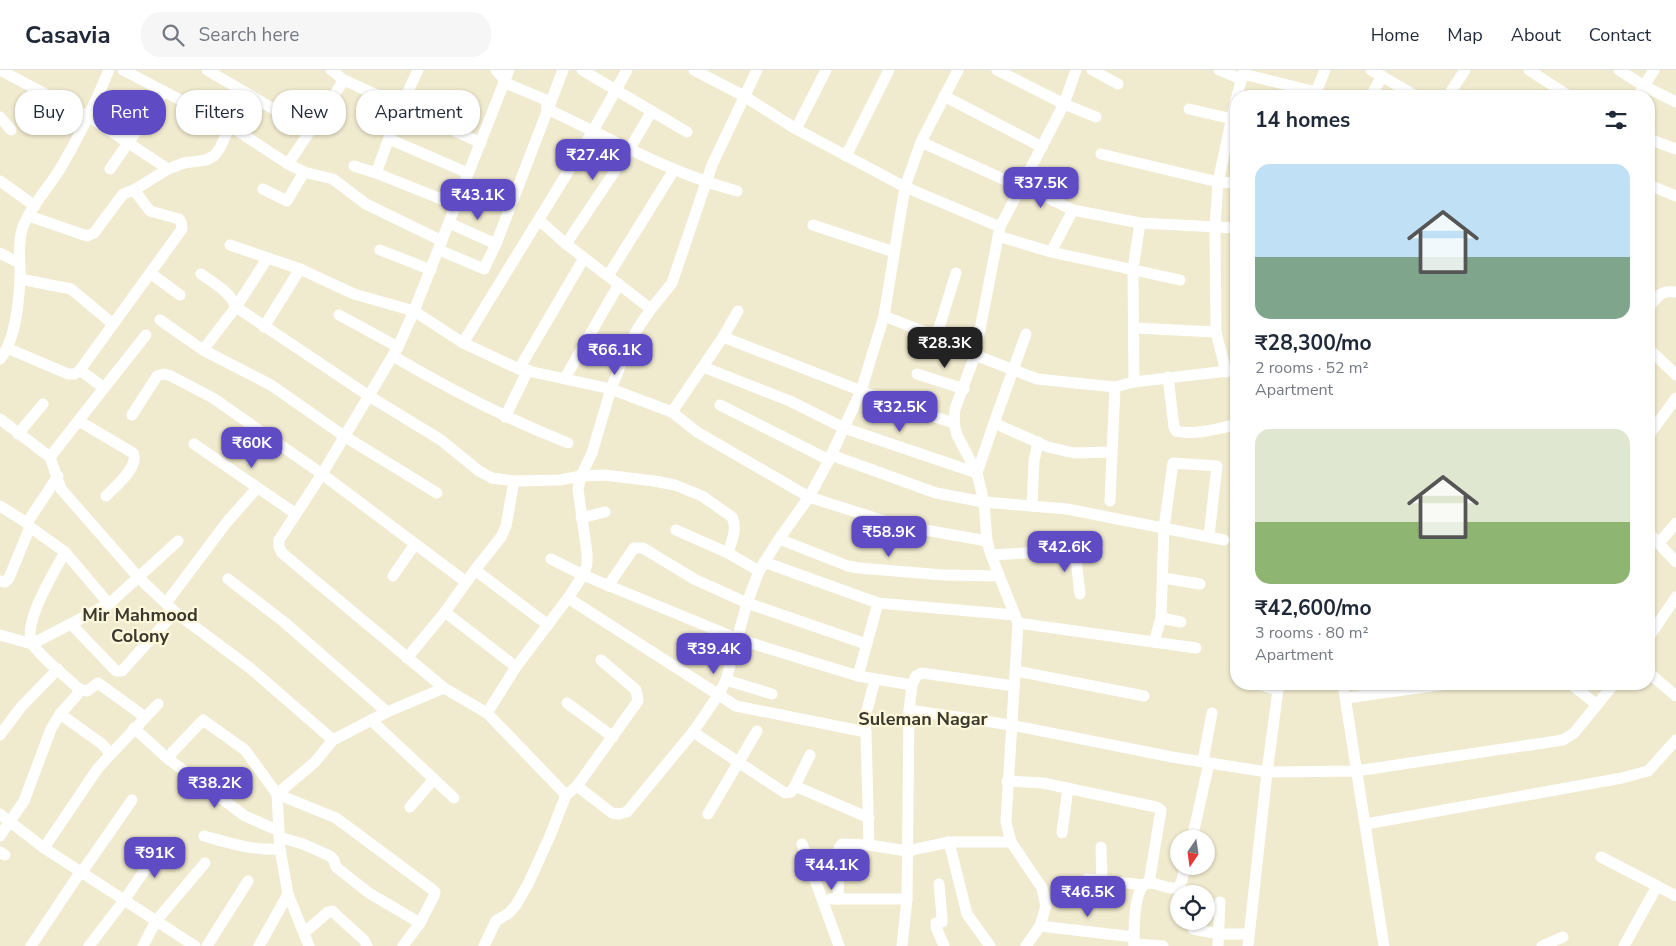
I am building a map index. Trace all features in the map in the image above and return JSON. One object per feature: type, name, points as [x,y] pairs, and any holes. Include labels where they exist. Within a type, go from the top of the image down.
[{"type":"street","points":[[0,360],[7,348],[14,324],[20,279],[19,242],[22,227],[60,169],[90,117],[109,70]]},
{"type":"street","points":[[123,70],[162,90]]},
{"type":"street","points":[[207,70],[272,108]]},
{"type":"street","points":[[331,70],[344,80],[366,90]]},
{"type":"street","points":[[409,90],[418,70]]},
{"type":"street","points":[[496,70],[507,75]]},
{"type":"street","points":[[244,135],[288,164],[304,172],[332,179],[366,204],[484,269],[496,244],[563,70]]},
{"type":"street","points":[[582,70],[687,132]]},
{"type":"street","points":[[463,343],[593,131],[627,70]]},
{"type":"street","points":[[694,70],[744,96],[796,129],[846,156],[999,232],[1050,252],[1180,280]]},
{"type":"street","points":[[487,713],[516,667],[583,575],[587,565],[587,553],[578,489],[581,476],[592,453],[611,389],[627,348],[651,309],[672,283],[712,165],[757,70]]},
{"type":"street","points":[[796,129],[826,70]]},
{"type":"street","points":[[846,156],[889,70]]},
{"type":"street","points":[[577,786],[612,813],[627,812],[692,732],[719,694],[726,680],[747,603],[762,567],[779,539],[809,498],[861,391],[884,316],[905,186],[921,142],[958,70]]},
{"type":"street","points":[[997,70],[1096,118]]},
{"type":"street","points":[[1026,946],[1040,926],[1046,906],[1042,888],[1010,842],[1006,822],[1007,781],[1016,671],[1016,619],[987,541],[984,502],[977,473],[957,435],[954,423],[956,409],[975,355],[999,232],[1064,104],[1076,70]]},
{"type":"street","points":[[1092,70],[1118,84]]},
{"type":"street","points":[[1219,70],[1308,90]]},
{"type":"street","points":[[1317,90],[1325,70]]},
{"type":"street","points":[[1452,90],[1465,70]]},
{"type":"street","points":[[1529,70],[1560,90]]},
{"type":"street","points":[[1619,70],[1652,90]]},
{"type":"street","points":[[1642,90],[1654,70]]},
{"type":"street","points":[[1,71],[90,117],[168,169]]},
{"type":"street","points":[[1372,90],[1376,73],[1406,90]]},
{"type":"street","points":[[1239,90],[1242,74]]},
{"type":"street","points":[[507,75],[508,84],[546,100],[547,109]]},
{"type":"street","points":[[507,75],[450,222],[396,352],[322,474],[279,540],[279,547],[282,553],[444,688],[487,713],[566,795]]},
{"type":"street","points":[[338,90],[344,80]]},
{"type":"street","points":[[1655,92],[1676,102]]},
{"type":"street","points":[[944,96],[1042,147]]},
{"type":"street","points":[[547,109],[674,170],[706,183],[737,190]]},
{"type":"street","points":[[1190,109],[1230,119]]},
{"type":"street","points":[[566,244],[629,150],[652,111]]},
{"type":"street","points":[[0,117],[11,130]]},
{"type":"street","points":[[110,169],[133,135]]},
{"type":"street","points":[[29,216],[88,236],[94,233],[120,197],[168,169],[214,156],[226,135]]},
{"type":"street","points":[[288,164],[308,135]]},
{"type":"street","points":[[376,173],[390,135]]},
{"type":"street","points":[[464,135],[481,143]]},
{"type":"street","points":[[389,139],[468,173]]},
{"type":"street","points":[[1655,141],[1676,149]]},
{"type":"street","points":[[921,142],[1003,179]]},
{"type":"street","points":[[1230,148],[1218,182],[1215,228],[1216,332],[1230,368]]},
{"type":"street","points":[[1101,154],[1218,182],[1230,183]]},
{"type":"street","points":[[354,166],[456,205]]},
{"type":"street","points":[[608,276],[674,170]]},
{"type":"street","points":[[263,189],[286,201],[304,172]]},
{"type":"street","points":[[0,181],[35,206]]},
{"type":"street","points":[[1022,185],[1073,210],[1140,223],[1230,228]]},
{"type":"street","points":[[1655,187],[1676,196]]},
{"type":"street","points":[[7,348],[68,374],[75,374],[80,370],[182,229],[182,222],[179,219],[150,211],[134,190]]},
{"type":"street","points":[[1050,252],[1073,210]]},
{"type":"street","points":[[539,220],[566,244],[651,309]]},
{"type":"street","points":[[450,222],[496,244]]},
{"type":"street","points":[[1134,382],[1133,269],[1140,223]]},
{"type":"street","points":[[813,226],[894,252]]},
{"type":"street","points":[[230,245],[300,269],[354,294],[414,311],[463,343],[524,370],[611,389],[672,412],[697,432],[809,498],[898,525],[987,541]]},
{"type":"street","points":[[380,250],[430,270]]},
{"type":"street","points":[[0,253],[19,264]]},
{"type":"street","points":[[505,417],[524,370],[584,258]]},
{"type":"street","points":[[203,350],[236,307],[267,259]]},
{"type":"street","points":[[264,327],[300,269]]},
{"type":"street","points":[[150,273],[180,295]]},
{"type":"street","points":[[884,316],[934,334],[939,328],[956,273]]},
{"type":"street","points":[[201,274],[226,292],[233,299],[236,307],[264,327],[369,396],[441,440],[479,471],[492,478],[514,481],[560,480],[581,476],[604,475],[675,485],[702,496],[732,517],[735,522],[735,530],[728,553]]},
{"type":"street","points":[[20,279],[71,289],[113,324]]},
{"type":"street","points":[[565,378],[619,284]]},
{"type":"street","points":[[1655,300],[1661,293],[1676,292]]},
{"type":"street","points":[[672,412],[723,337],[738,311]]},
{"type":"street","points":[[338,315],[396,352],[442,385],[505,417],[568,443]]},
{"type":"street","points":[[160,320],[203,350],[271,385],[344,436],[437,493]]},
{"type":"street","points":[[1134,328],[1216,332]]},
{"type":"street","points":[[977,473],[1026,334]]},
{"type":"street","points":[[50,458],[146,335]]},
{"type":"street","points":[[723,337],[900,406],[954,423]]},
{"type":"street","points":[[1655,354],[1676,375]]},
{"type":"street","points":[[975,355],[1037,379],[1115,387],[1168,377],[1230,371]]},
{"type":"street","points":[[702,367],[790,401],[844,428],[977,473]]},
{"type":"street","points":[[80,370],[104,388]]},
{"type":"street","points":[[132,416],[158,376],[164,374],[170,376],[212,398],[322,474],[466,582]]},
{"type":"street","points":[[917,374],[964,389]]},
{"type":"street","points":[[1168,377],[1176,431],[1200,431],[1230,426]]},
{"type":"street","points":[[1110,501],[1115,387]]},
{"type":"street","points":[[1655,426],[1676,398]]},
{"type":"street","points":[[18,434],[43,404]]},
{"type":"street","points":[[720,405],[830,458],[936,493],[984,502],[1067,509],[1224,540]]},
{"type":"street","points":[[0,419],[50,458],[58,476],[61,489],[139,578],[176,612],[250,668],[333,740]]},
{"type":"street","points":[[79,421],[114,441],[135,457],[134,466],[106,496]]},
{"type":"street","points":[[994,423],[1048,446],[1074,453],[1111,452]]},
{"type":"street","points":[[1032,506],[1034,465],[1038,442]]},
{"type":"street","points":[[194,444],[296,514]]},
{"type":"street","points":[[1154,642],[1161,618],[1164,528],[1173,463],[1217,466],[1209,536]]},
{"type":"street","points":[[0,581],[5,582],[9,578],[29,525],[58,476]]},
{"type":"street","points":[[407,658],[445,612],[495,545],[506,526],[514,481]]},
{"type":"street","points":[[166,603],[227,522],[257,488]]},
{"type":"street","points":[[0,506],[65,552],[109,604]]},
{"type":"street","points":[[581,518],[605,512]]},
{"type":"street","points":[[1659,543],[1676,523]]},
{"type":"street","points":[[676,530],[762,567],[878,603],[1016,619],[1196,648]]},
{"type":"street","points":[[779,539],[848,566],[859,568],[943,575],[999,576]]},
{"type":"street","points":[[1655,539],[1676,562]]},
{"type":"street","points":[[32,644],[109,604],[178,541]]},
{"type":"street","points":[[393,576],[415,544]]},
{"type":"street","points":[[608,586],[631,551],[638,547],[643,548],[694,580],[747,603],[866,644]]},
{"type":"street","points":[[991,555],[1098,549]]},
{"type":"street","points":[[1076,550],[1080,594]]},
{"type":"street","points":[[32,644],[29,630],[38,605],[65,552]]},
{"type":"street","points":[[550,560],[608,586],[738,639],[858,676],[912,685]]},
{"type":"street","points":[[475,570],[548,625]]},
{"type":"street","points":[[1163,578],[1200,584]]},
{"type":"street","points":[[228,579],[284,622],[387,712]]},
{"type":"street","points":[[1655,628],[1676,597]]},
{"type":"street","points":[[568,598],[736,706],[866,732]]},
{"type":"street","points":[[858,676],[878,603]]},
{"type":"street","points":[[72,624],[118,671],[126,668],[176,612]]},
{"type":"street","points":[[445,612],[516,667]]},
{"type":"street","points":[[1161,618],[1181,622]]},
{"type":"street","points":[[0,635],[32,644],[79,689],[87,691],[98,683],[144,718]]},
{"type":"street","points":[[484,946],[496,921],[509,913],[516,905],[528,884],[566,795],[577,786],[638,701],[636,690],[602,660]]},
{"type":"street","points":[[0,735],[21,707],[58,669]]},
{"type":"street","points":[[1016,671],[1144,696]]},
{"type":"street","points":[[902,946],[907,899],[909,710],[912,685],[916,676],[922,674],[1014,686]]},
{"type":"street","points":[[1655,678],[1676,696]]},
{"type":"street","points":[[726,680],[772,694]]},
{"type":"street","points":[[869,844],[866,732],[864,722],[875,680]]},
{"type":"street","points":[[277,794],[315,762],[333,740],[387,712],[444,688]]},
{"type":"street","points":[[0,836],[5,817],[24,801],[51,729],[60,714],[77,695],[79,689]]},
{"type":"street","points":[[1195,930],[1218,940],[1248,940],[1278,690]]},
{"type":"street","points":[[1344,690],[1384,946]]},
{"type":"street","points":[[1346,698],[1403,690]]},
{"type":"street","points":[[1578,690],[1597,705]]},
{"type":"street","points":[[909,710],[1011,725],[1172,757],[1267,772],[1356,771],[1563,740],[1574,733],[1609,690]]},
{"type":"street","points":[[567,703],[613,737]]},
{"type":"street","points":[[44,848],[98,768],[110,753],[158,704]]},
{"type":"street","points":[[1194,830],[1206,762],[1212,713]]},
{"type":"street","points":[[60,714],[102,744],[110,753]]},
{"type":"street","points":[[167,758],[203,720],[245,750],[277,794],[336,818],[433,890],[434,896],[420,923],[404,946]]},
{"type":"street","points":[[371,720],[454,798]]},
{"type":"street","points":[[134,728],[167,758],[245,816],[279,834],[330,856],[334,860],[336,867],[369,893],[420,923]]},
{"type":"street","points":[[708,814],[757,731]]},
{"type":"street","points":[[692,732],[785,792],[791,792],[810,755]]},
{"type":"street","points":[[1366,824],[1622,778],[1648,771],[1676,740]]},
{"type":"street","points":[[410,807],[434,779]]},
{"type":"street","points":[[1007,781],[1043,783],[1156,807],[1160,810],[1161,815],[1146,884],[1138,893],[1136,903],[1134,942]]},
{"type":"street","points":[[795,786],[869,818]]},
{"type":"street","points":[[1062,833],[1068,788]]},
{"type":"street","points":[[277,794],[280,849],[288,894],[309,946]]},
{"type":"street","points":[[31,946],[132,800]]},
{"type":"street","points":[[5,817],[44,848],[195,946]]},
{"type":"street","points":[[204,836],[232,844],[267,850],[280,849]]},
{"type":"street","points":[[949,842],[967,914],[990,946]]},
{"type":"street","points":[[838,899],[839,848],[842,844],[869,844],[907,851],[949,842],[1010,842]]},
{"type":"street","points":[[89,946],[125,899],[162,844]]},
{"type":"street","points":[[802,844],[839,946]]},
{"type":"street","points":[[1101,847],[1102,881]]},
{"type":"street","points":[[1601,857],[1676,896]]},
{"type":"street","points":[[144,946],[156,921],[205,863]]},
{"type":"street","points":[[1087,880],[1146,884],[1173,889],[1179,887],[1183,875]]},
{"type":"street","points":[[208,946],[248,881]]},
{"type":"street","points":[[939,884],[942,922],[936,923],[936,927],[944,946]]},
{"type":"street","points":[[1624,946],[1657,886]]},
{"type":"street","points":[[259,946],[288,894]]},
{"type":"street","points":[[822,900],[907,899]]},
{"type":"street","points":[[1218,940],[1220,902]]},
{"type":"street","points":[[304,933],[328,912],[332,911],[364,940],[367,946]]},
{"type":"street","points":[[1040,926],[1163,946]]},
{"type":"street","points":[[1542,946],[1563,937]]},
{"type":"district","name":"Mir Mahmood Colony","points":[[140,625]]},
{"type":"district","name":"Suleman Nagar","points":[[923,719]]}]
